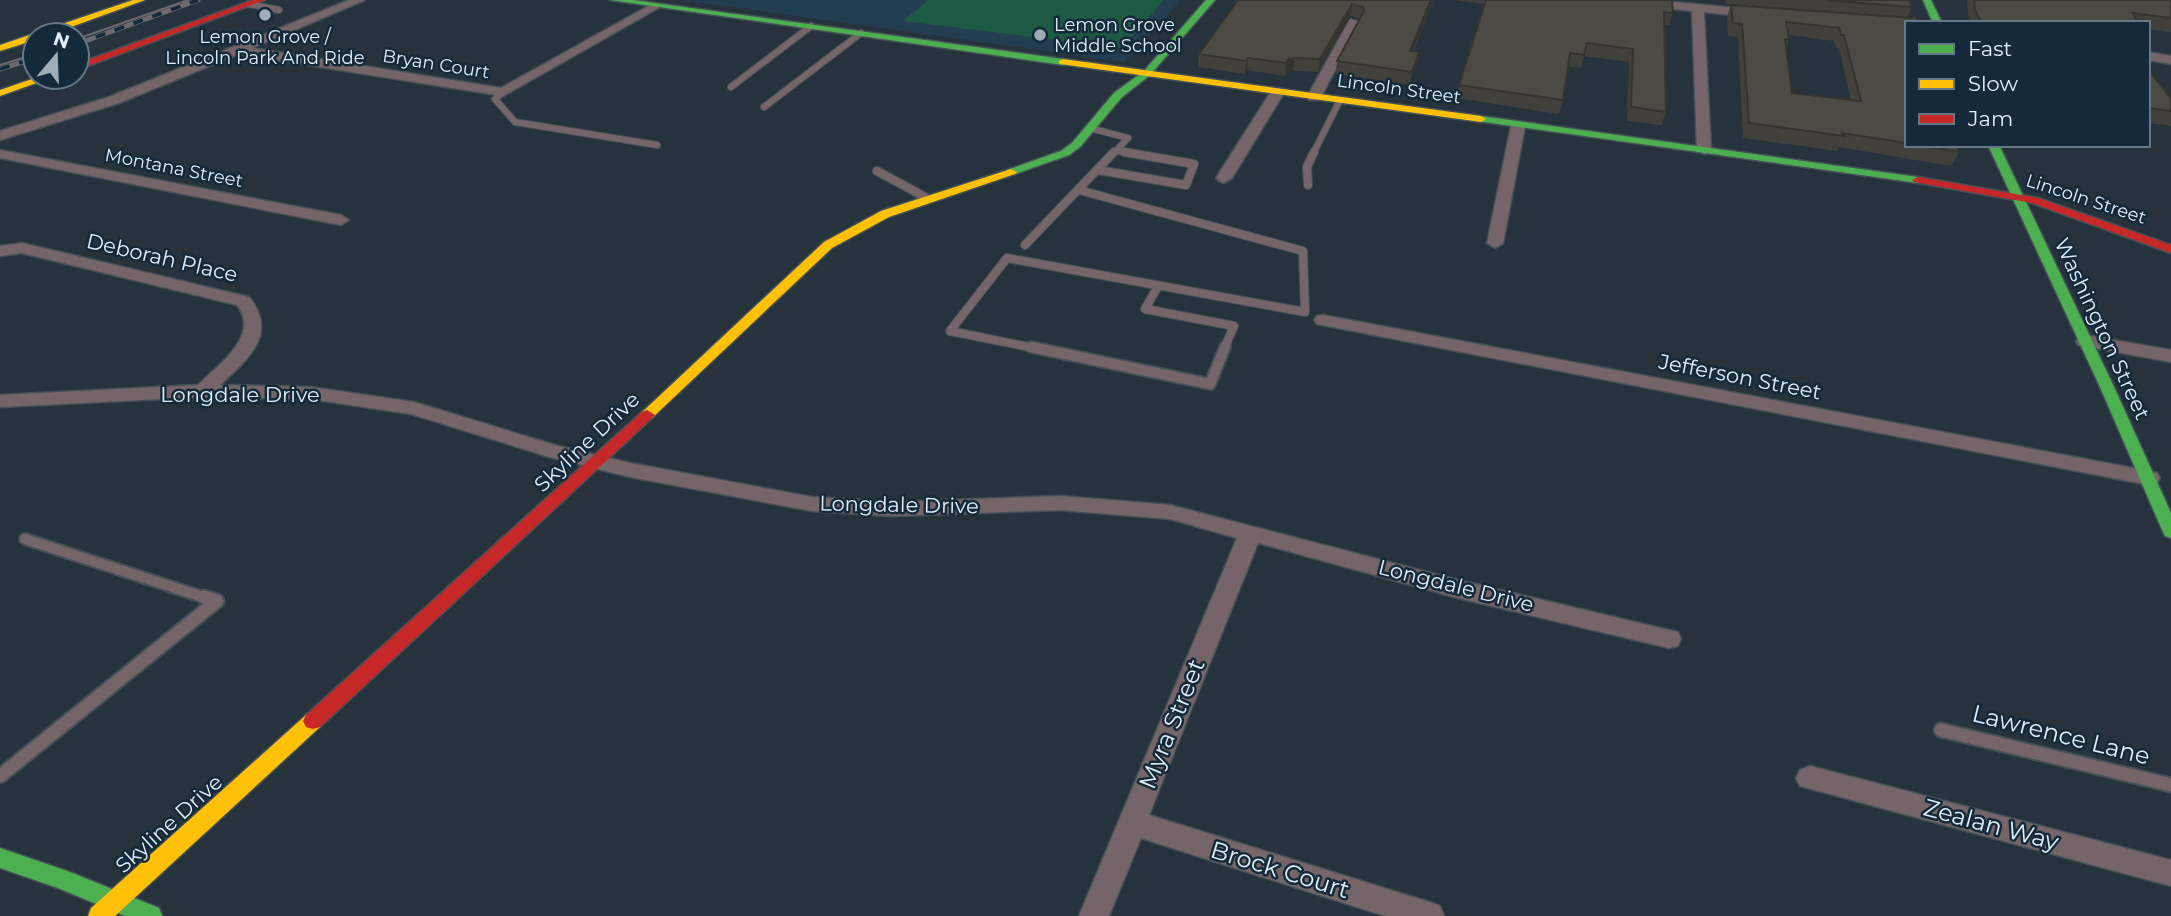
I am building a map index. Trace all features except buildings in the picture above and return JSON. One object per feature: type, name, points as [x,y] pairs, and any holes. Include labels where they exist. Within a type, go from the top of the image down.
[{"type":"street","points":[[80,21],[141,0]]},
{"type":"street","points":[[91,50],[230,0]]},
{"type":"street","points":[[0,136],[114,100],[359,0]]},
{"type":"street","name":"Lincoln Street","points":[[614,0],[2015,195],[2171,248]]},
{"type":"street","name":"Skyline Drive","points":[[99,916],[597,462],[828,244],[895,207],[1065,153],[1118,95],[1146,73],[1211,0]]},
{"type":"street","points":[[1617,0],[1768,15]]},
{"type":"street","points":[[1927,0],[1937,21]]},
{"type":"street","points":[[91,62],[255,2]]},
{"type":"street","points":[[503,92],[656,6]]},
{"type":"street","points":[[1698,9],[1704,150]]},
{"type":"street","points":[[1314,97],[1354,22]]},
{"type":"street","points":[[0,48],[21,41]]},
{"type":"street","name":"Bryan Court","points":[[239,50],[503,92]]},
{"type":"street","points":[[2150,56],[2171,60]]},
{"type":"street","points":[[0,81],[21,74]]},
{"type":"street","points":[[0,93],[21,86]]},
{"type":"street","points":[[1224,178],[1277,93]]},
{"type":"street","points":[[1495,243],[1518,125]]},
{"type":"street","name":"Washington Street","points":[[1994,147],[2171,532]]},
{"type":"street","name":"Montana Street","points":[[0,154],[341,220]]},
{"type":"street","name":"Deborah Place","points":[[0,251],[22,248],[243,301],[249,306],[255,320],[251,340],[203,391]]},
{"type":"street","name":"Jefferson Street","points":[[1314,316],[2148,478]]},
{"type":"street","points":[[2085,341],[2171,356]]},
{"type":"street","name":"Longdale Drive","points":[[0,401],[203,391],[298,392],[380,401],[414,408],[597,462],[812,504],[892,509],[1059,503],[1170,512],[1458,589],[1669,639]]},
{"type":"street","name":"Myra Street","points":[[1094,916],[1251,532]]},
{"type":"street","name":"Zealan Way","points":[[1810,778],[2171,873]]},
{"type":"street","name":"Brock Court","points":[[1131,822],[1429,916]]},
{"type":"street","points":[[0,858],[151,916]]},
{"type":"lane","points":[[255,2],[279,10]]},
{"type":"lane","points":[[731,87],[811,26]]},
{"type":"lane","points":[[764,107],[861,33]]},
{"type":"lane","points":[[503,92],[495,99],[514,122],[657,145]]},
{"type":"lane","points":[[1308,186],[1307,167],[1340,100]]},
{"type":"lane","points":[[1025,245],[1128,138],[1090,128]]},
{"type":"lane","points":[[1098,170],[1186,185],[1194,164],[1117,151]]},
{"type":"lane","points":[[877,172],[925,197]]},
{"type":"lane","points":[[1079,190],[1303,251],[1314,316],[1158,286],[1007,258],[950,331],[1210,384],[1234,326],[1145,309],[1158,286]]},
{"type":"lane","points":[[0,776],[217,601],[25,539]]},
{"type":"lane","name":"Lawrence Lane","points":[[1941,730],[2171,785]]},
{"type":"shaded area","name":"Lemon Grove Middle School","points":[[681,0],[1181,0],[1125,62]]},
{"type":"green space","points":[[928,0],[1164,0],[1122,48],[903,21]]},
{"type":"tram line","points":[[91,34],[188,0]]},
{"type":"tram line","points":[[0,65],[21,58]]},
{"type":"railway","points":[[91,39],[198,0]]},
{"type":"railway","points":[[0,69],[21,62]]},
{"type":"traffic: fast","points":[[614,0],[1063,62]]},
{"type":"traffic: fast","points":[[1011,172],[1065,153],[1076,145],[1118,95],[1147,73],[1211,0]]},
{"type":"traffic: fast","points":[[1927,0],[1937,21]]},
{"type":"traffic: fast","points":[[1481,119],[1918,180]]},
{"type":"traffic: fast","points":[[1994,147],[2107,387],[2171,532]]},
{"type":"traffic: fast","points":[[0,858],[62,879],[151,916]]},
{"type":"traffic: slow","points":[[80,21],[141,0]]},
{"type":"traffic: slow","points":[[0,48],[21,41]]},
{"type":"traffic: slow","points":[[1063,62],[1481,119]]},
{"type":"traffic: slow","points":[[0,93],[21,86]]},
{"type":"traffic: slow","points":[[647,415],[828,245],[885,214],[1011,172]]},
{"type":"traffic: slow","points":[[99,916],[313,721]]},
{"type":"traffic: jam","points":[[91,62],[261,0]]},
{"type":"traffic: jam","points":[[1918,180],[2034,200],[2171,249]]},
{"type":"traffic: jam","points":[[313,721],[647,415]]},
{"type":"place","name":"Lemon Grove / Lincoln Park And Ride","points":[[265,15]]},
{"type":"place","name":"Lemon Grove Middle School","points":[[1040,35]]}]
